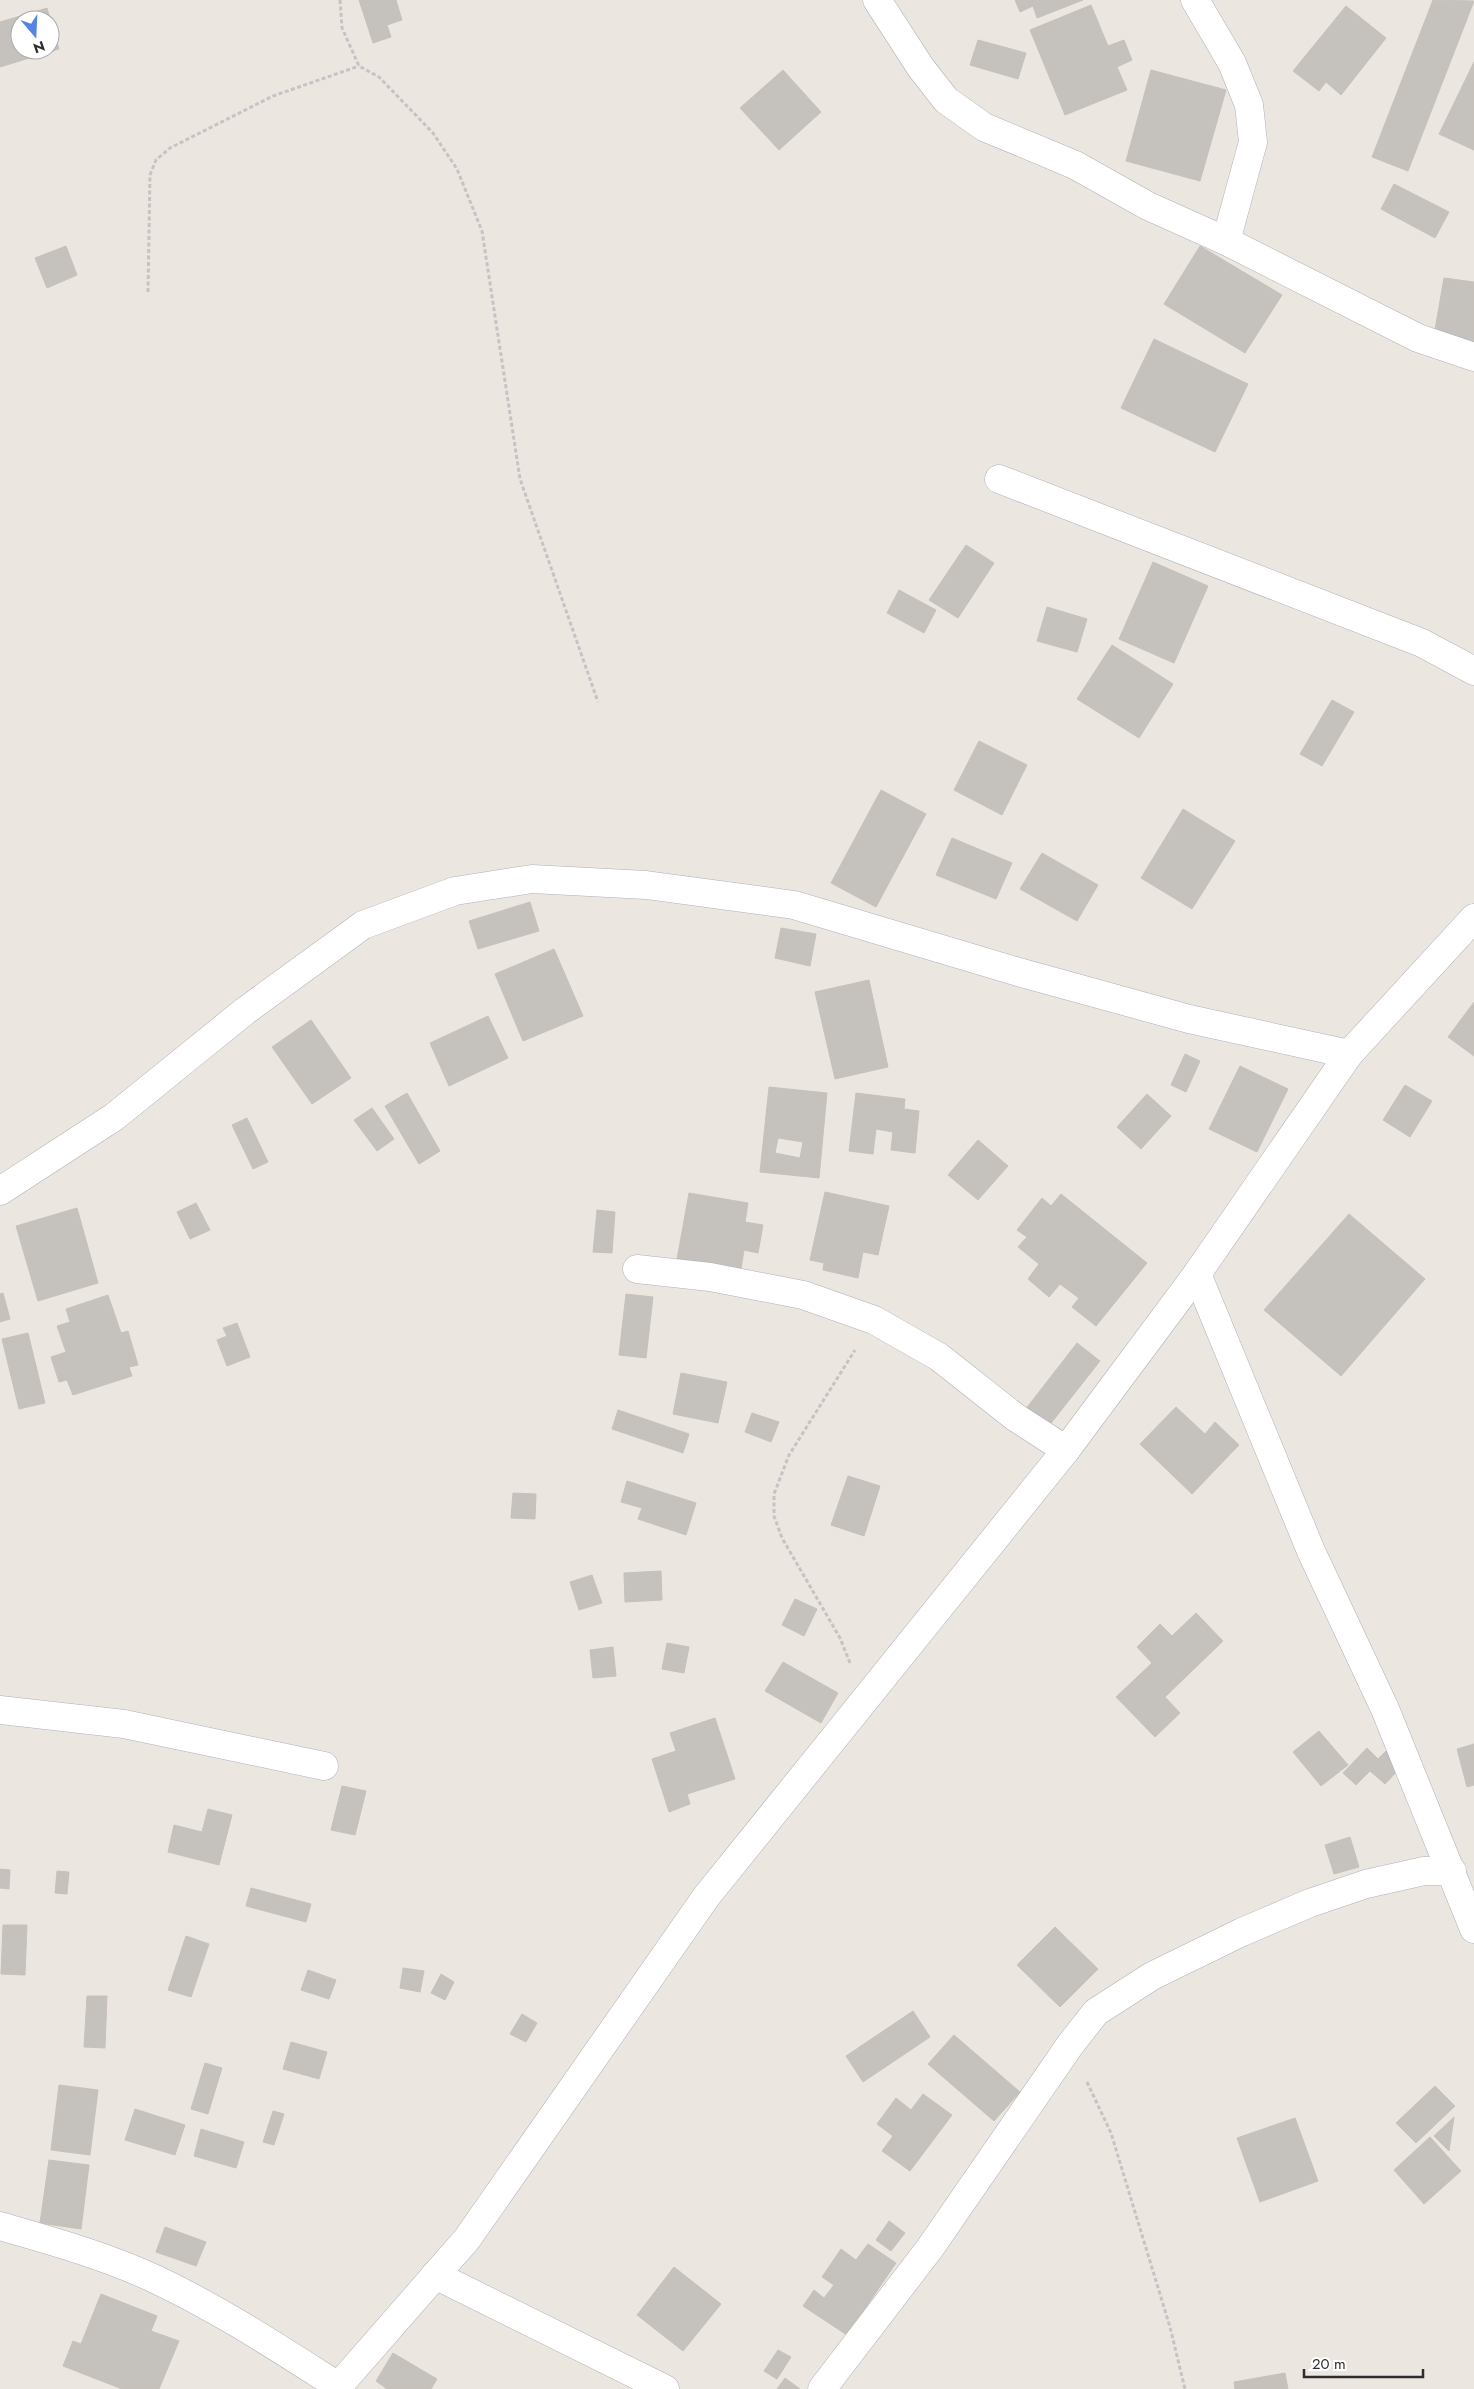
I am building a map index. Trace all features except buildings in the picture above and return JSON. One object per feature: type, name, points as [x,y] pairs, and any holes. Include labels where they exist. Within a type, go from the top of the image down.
[{"type":"street","points":[[877,0],[921,68],[946,100],[984,127],[1075,165],[1148,206],[1226,241],[1418,338],[1474,357]]},
{"type":"street","points":[[1195,0],[1232,63],[1249,104],[1253,142],[1226,241]]},
{"type":"street","points":[[999,479],[1422,643],[1474,671]]},
{"type":"street","points":[[0,1191],[114,1117],[245,1011],[363,925],[455,891],[532,879],[646,885],[794,905],[1022,973],[1189,1019],[1349,1054]]},
{"type":"street","points":[[0,2226],[72,2247],[154,2278],[241,2324],[337,2388],[467,2239],[706,1897],[1066,1450],[1197,1274],[1349,1054],[1473,921]]},
{"type":"street","points":[[637,1268],[710,1276],[803,1295],[874,1320],[939,1357],[1015,1417],[1066,1450]]},
{"type":"street","points":[[1197,1274],[1312,1551],[1385,1709],[1473,1925]]},
{"type":"street","points":[[0,1710],[124,1724],[324,1766]]},
{"type":"street","points":[[822,2389],[930,2248],[1070,2045],[1096,2012],[1144,1981],[1242,1932],[1310,1903],[1366,1884],[1424,1871],[1452,1872]]},
{"type":"street","points":[[435,2275],[664,2389]]},
{"type":"path","points":[[340,0],[342,28],[360,66],[379,78],[433,133],[457,169],[482,231],[520,479],[598,702]]},
{"type":"path","points":[[148,292],[150,175],[156,160],[170,148],[273,96],[360,66]]},
{"type":"path","points":[[865,1700],[840,1638],[782,1538],[774,1516],[774,1494],[789,1455],[874,1320]]},
{"type":"path","points":[[1070,2045],[1111,2133],[1170,2327],[1185,2389]]}]
